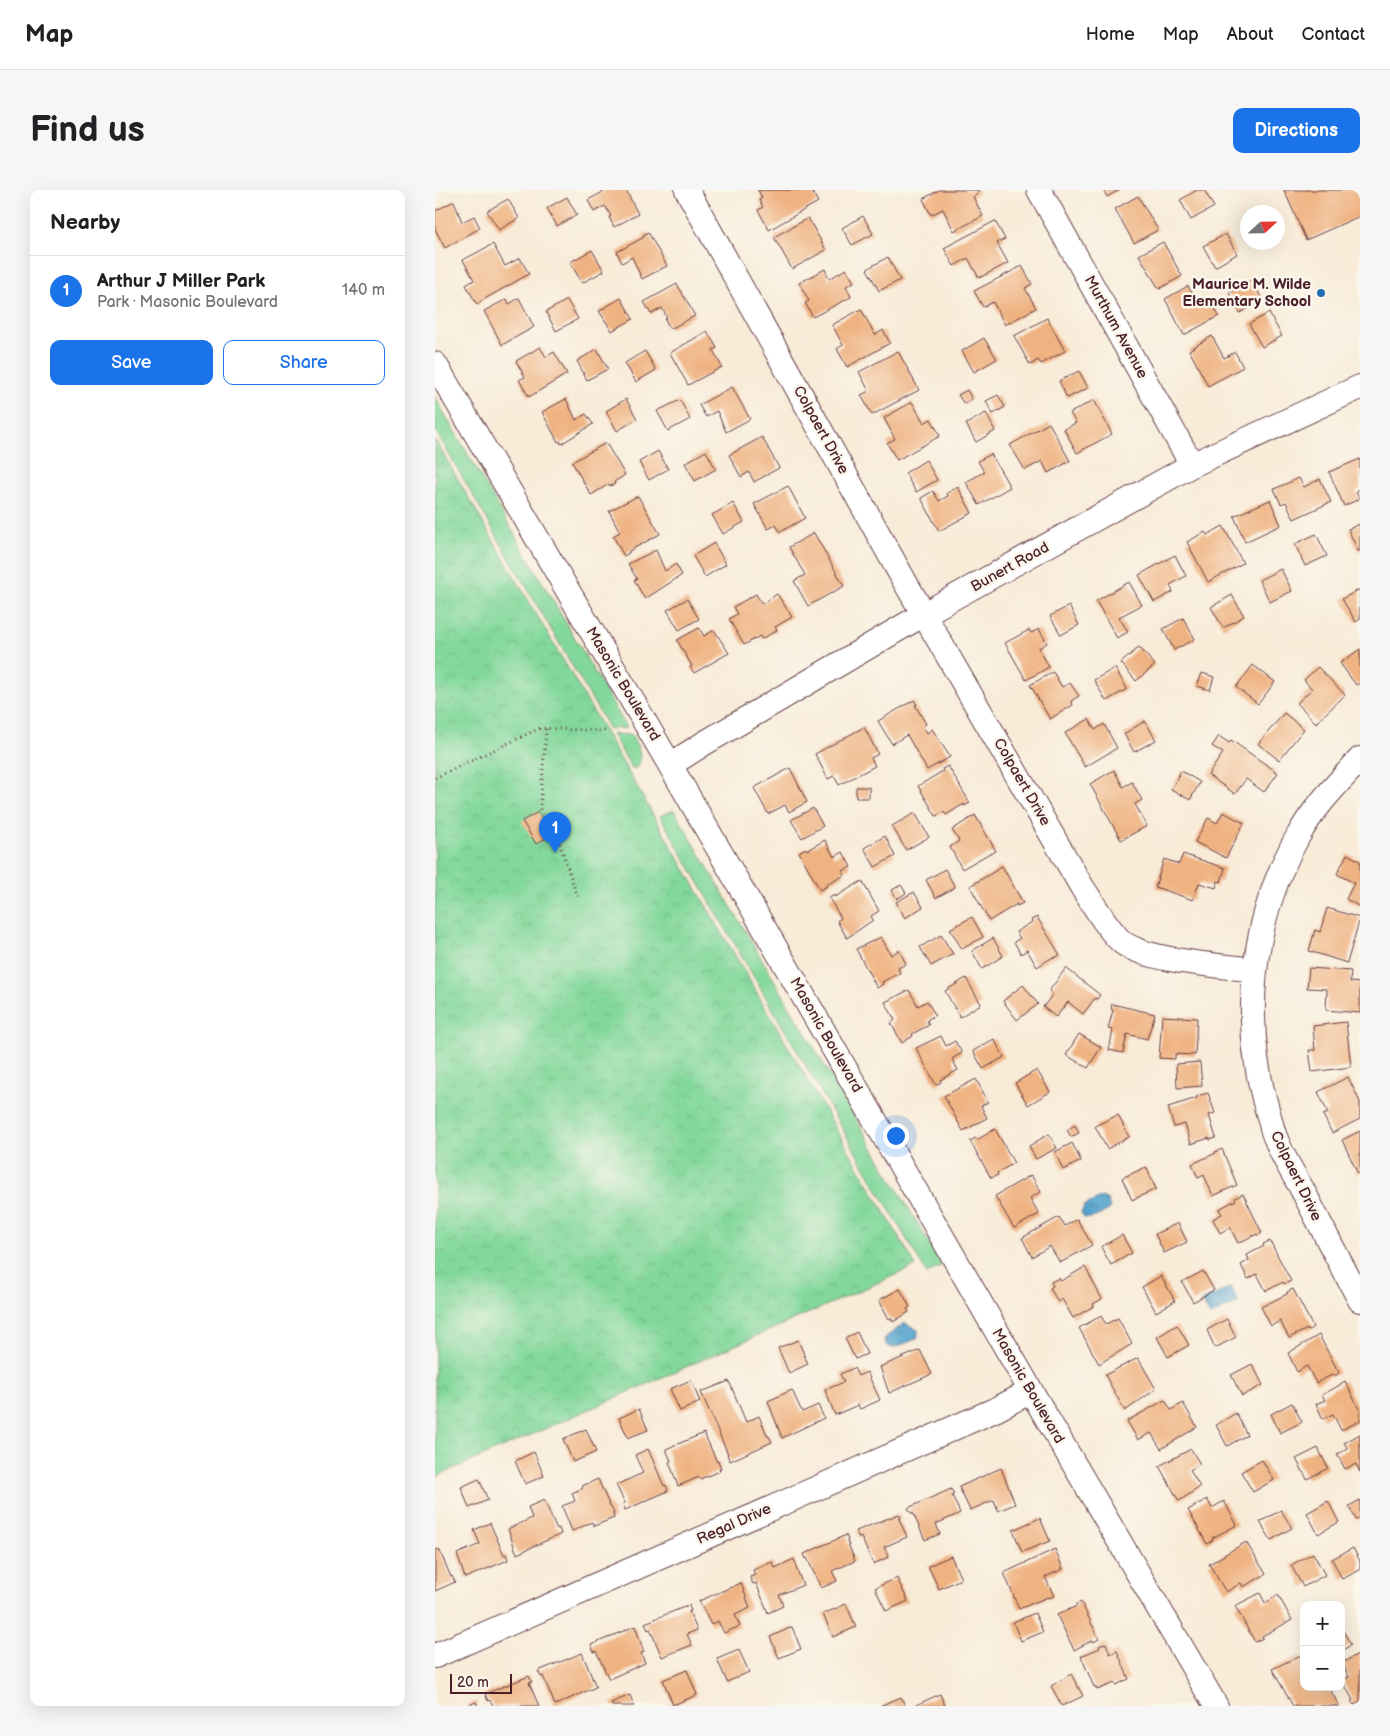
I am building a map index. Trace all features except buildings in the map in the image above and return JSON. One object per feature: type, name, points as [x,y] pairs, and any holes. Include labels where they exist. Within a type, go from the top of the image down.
[{"type":"street","name":"Colpaert Drive","points":[[687,190],[924,614],[1082,888],[1104,921],[1123,943],[1145,953],[1167,958],[1255,970],[1253,1005],[1256,1061],[1259,1084],[1275,1139],[1360,1300]]},
{"type":"street","name":"Murthum Avenue","points":[[1039,190],[1192,465]]},
{"type":"street","name":"Masonic Boulevard","points":[[435,364],[670,765],[1031,1391],[1206,1702]]},
{"type":"street","name":"Bunert Road","points":[[670,765],[924,614],[1192,465],[1360,386]]},
{"type":"street","points":[[1255,970],[1262,925],[1278,879],[1297,838],[1324,798],[1360,758]]},
{"type":"street","name":"Regal Drive","points":[[435,1656],[997,1409],[1031,1391]]},
{"type":"path","points":[[435,778],[540,728],[607,731]]},
{"type":"path","points":[[546,729],[540,809],[559,842],[579,898]]},
{"type":"green space","points":[[435,397],[627,728],[609,729],[439,437],[435,430]]},
{"type":"green space","points":[[435,440],[916,1266],[435,1477]]},
{"type":"green space","points":[[612,734],[631,735],[640,756],[635,769],[631,767]]},
{"type":"green space","points":[[674,810],[942,1265],[927,1274],[660,816]]},
{"type":"water","points":[[1102,1197],[1108,1200],[1110,1208],[1098,1216],[1084,1218],[1081,1213],[1084,1206]]},
{"type":"water","points":[[1231,1287],[1239,1302],[1210,1316],[1202,1301]]},
{"type":"water","points":[[905,1323],[918,1330],[916,1339],[894,1348],[887,1346],[884,1341],[886,1337]]},
{"type":"place","name":"Maurice M. Wilde Elementary School","points":[[1321,293]]},
{"type":"place","name":"Arthur J Miller Park","points":[[555,853]]}]
